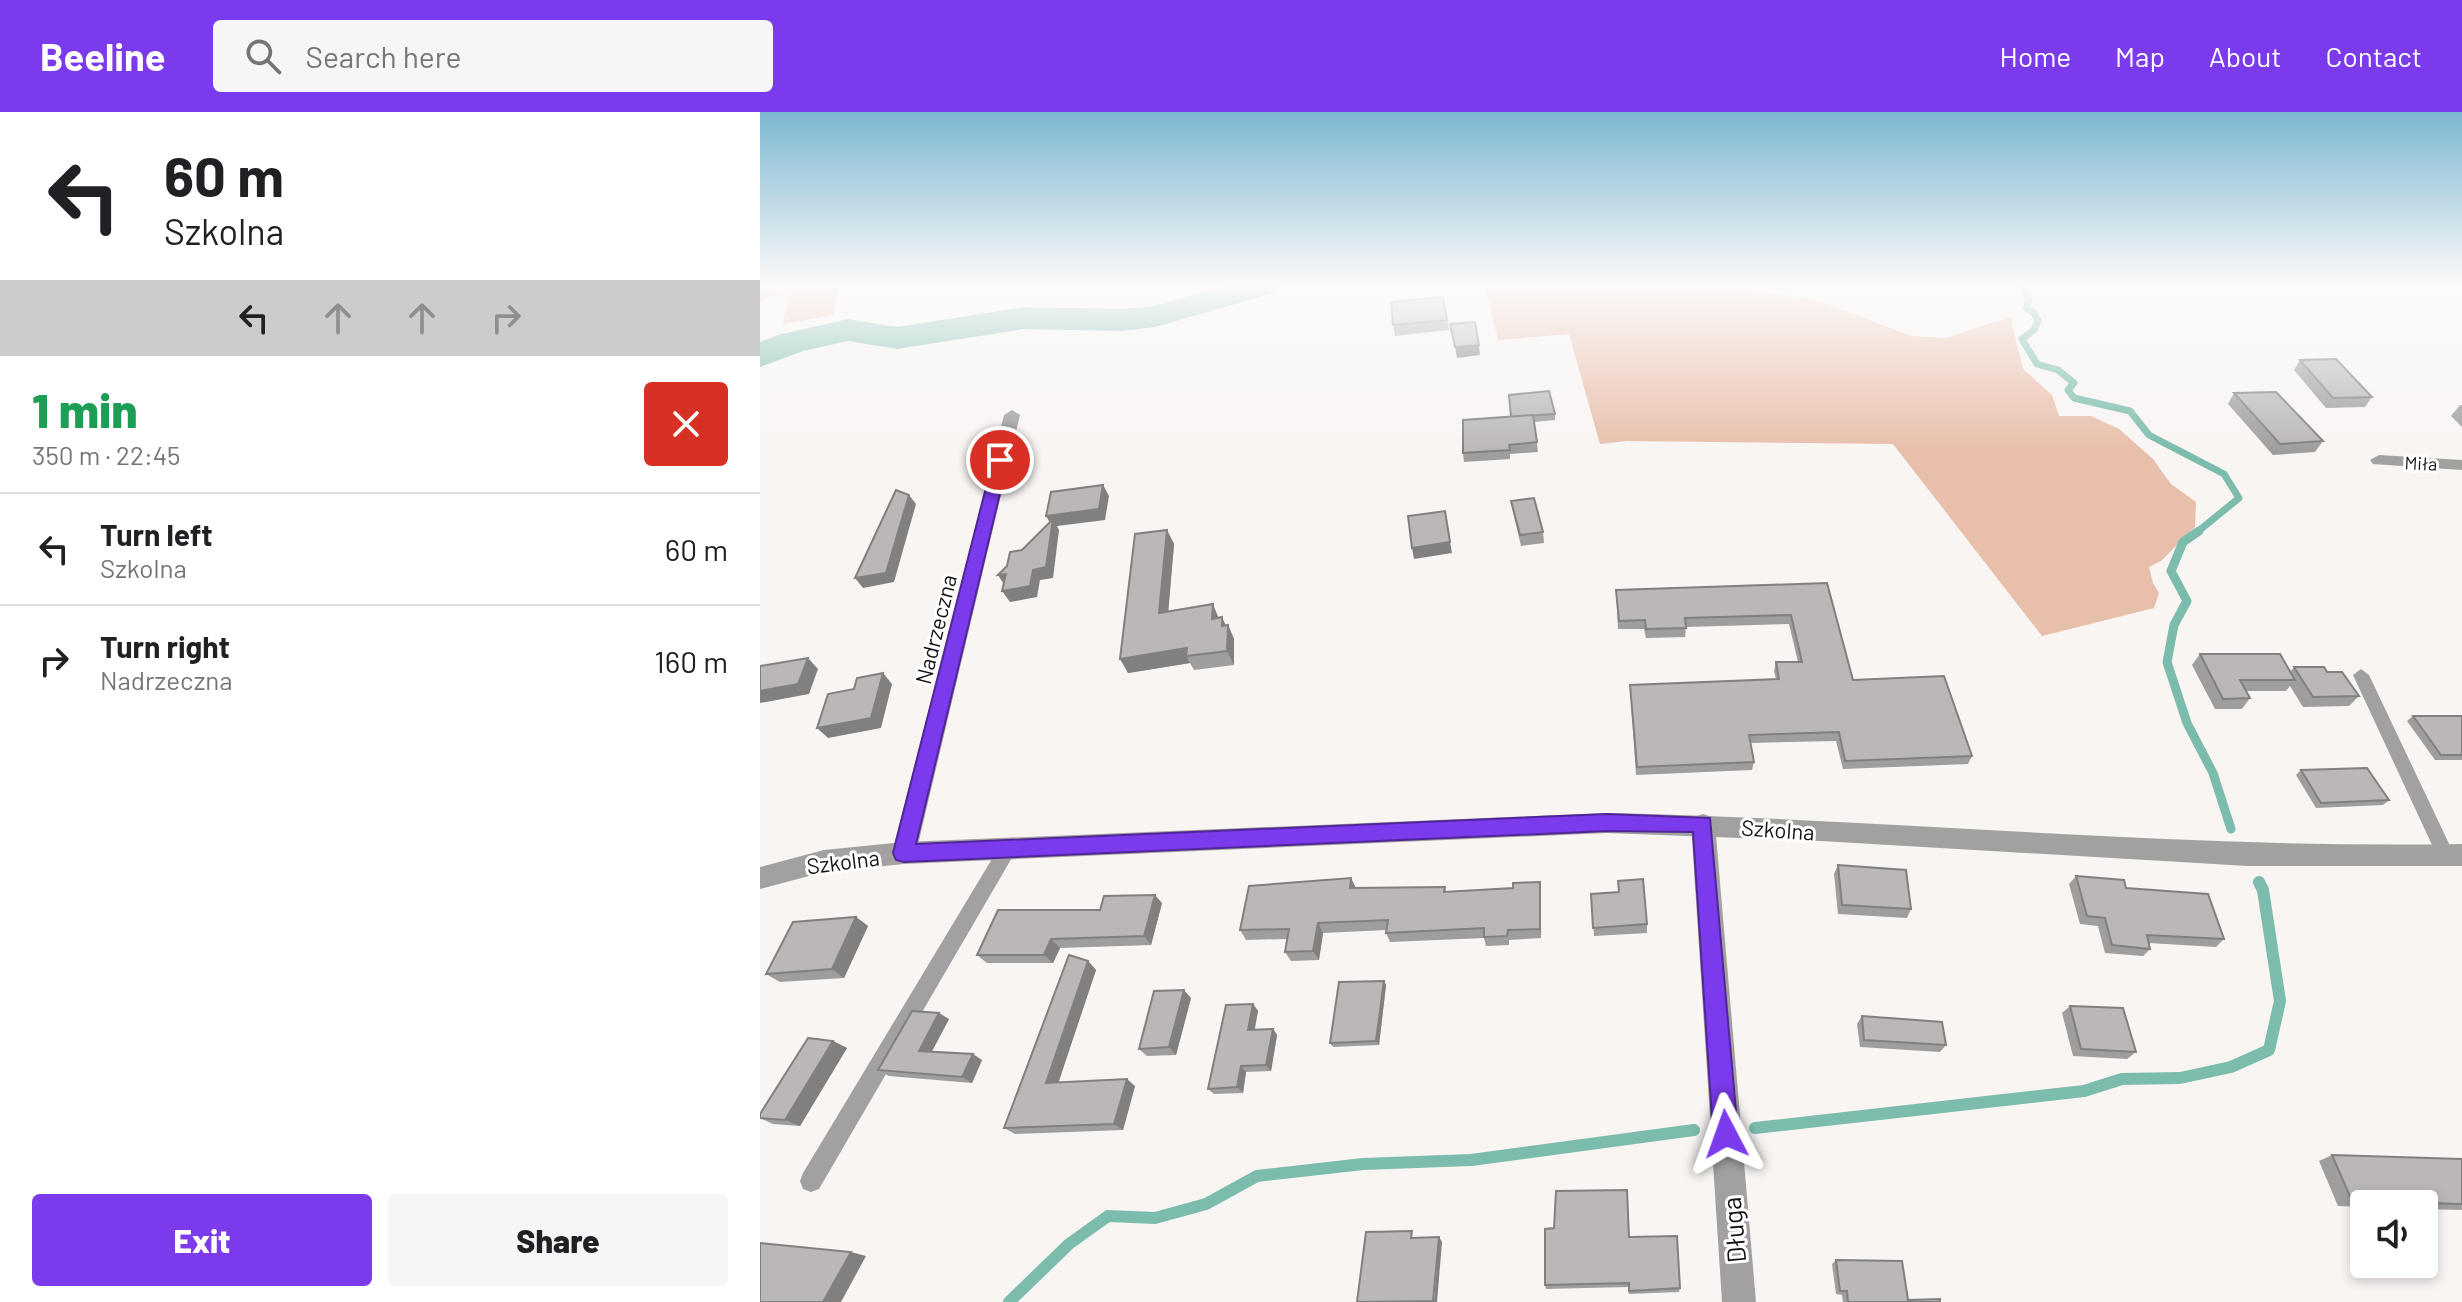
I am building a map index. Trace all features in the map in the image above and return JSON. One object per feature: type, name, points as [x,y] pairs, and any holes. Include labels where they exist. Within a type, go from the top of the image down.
[{"type":"street","name":"Nadrzeczna","points":[[904,853],[1012,415]]},
{"type":"street","name":"Miła","points":[[2379,460],[2462,465]]},
{"type":"street","name":"Szkolna","points":[[760,878],[824,861],[904,853],[1607,823],[1703,824],[2256,856],[2454,856]]},
{"type":"street","name":"Długa","points":[[1703,824],[1739,1302]]},
{"type":"lane","points":[[2361,675],[2454,856]]},
{"type":"lane","points":[[811,1181],[1007,850]]},
{"type":"shaded area","points":[[1571,341],[2016,341],[2023,369],[2052,395],[2059,416],[2091,416],[2119,429],[2153,459],[2171,484],[2196,502],[2195,527],[2161,561],[2149,567],[2159,593],[2154,608],[2042,636],[1893,444],[1627,441],[1600,444]]},
{"type":"building","points":[[1454,341],[1478,341],[1479,345],[1455,347]]},
{"type":"building","points":[[2336,359],[2372,397],[2333,398],[2300,360]]},
{"type":"building","points":[[1549,391],[1555,414],[1511,417],[1509,395]]},
{"type":"building","points":[[2276,392],[2323,441],[2280,444],[2234,393]]},
{"type":"building","points":[[1533,415],[1537,442],[1509,445],[1510,450],[1463,453],[1463,420]]},
{"type":"building","points":[[1103,485],[1099,509],[1046,516],[1051,492]]},
{"type":"building","points":[[896,490],[909,495],[886,573],[855,578]]},
{"type":"building","points":[[1534,498],[1543,532],[1520,535],[1511,501]]},
{"type":"building","points":[[1445,511],[1450,542],[1412,548],[1408,516]]},
{"type":"building","points":[[1053,519],[1046,567],[1033,570],[1030,586],[1002,591],[1006,574],[998,575],[1007,566],[1010,552],[1022,550]]},
{"type":"building","points":[[1167,530],[1159,613],[1213,604],[1212,619],[1222,617],[1222,626],[1228,625],[1227,651],[1186,656],[1187,648],[1120,659],[1135,534]]},
{"type":"building","points":[[1827,583],[1853,680],[1944,676],[1972,756],[1845,761],[1839,732],[1749,735],[1754,762],[1637,767],[1630,685],[1779,679],[1776,662],[1802,662],[1791,615],[1685,618],[1686,628],[1646,629],[1645,620],[1619,621],[1616,590]]},
{"type":"building","points":[[2200,654],[2280,654],[2295,680],[2240,680],[2250,698],[2223,699]]},
{"type":"building","points":[[808,658],[798,684],[760,691],[760,666]]},
{"type":"building","points":[[2294,667],[2324,667],[2327,672],[2342,672],[2359,696],[2313,697]]},
{"type":"building","points":[[883,673],[871,718],[817,728],[828,694],[854,689],[857,678]]},
{"type":"building","points":[[2413,716],[2462,716],[2462,755],[2441,755]]},
{"type":"building","points":[[2367,768],[2389,800],[2321,803],[2301,770]]},
{"type":"building","points":[[1838,865],[1906,870],[1911,909],[1842,905]]},
{"type":"building","points":[[2076,876],[2124,880],[2126,888],[2208,894],[2224,939],[2147,935],[2150,949],[2112,945],[2105,918],[2087,916]]},
{"type":"building","points":[[1351,878],[1350,888],[1445,887],[1444,892],[1513,888],[1513,883],[1540,882],[1540,929],[1508,930],[1507,936],[1484,937],[1484,928],[1386,933],[1388,920],[1318,923],[1313,951],[1285,952],[1289,929],[1240,930],[1249,886]]},
{"type":"building","points":[[1643,879],[1647,924],[1593,928],[1591,894],[1619,892],[1618,881]]},
{"type":"building","points":[[1155,895],[1144,936],[1051,939],[1044,955],[977,955],[998,910],[1100,910],[1104,896]]},
{"type":"building","points":[[856,917],[832,969],[766,974],[793,922]]},
{"type":"building","points":[[1069,955],[1088,961],[1046,1083],[1127,1079],[1114,1124],[1004,1128]]},
{"type":"building","points":[[1384,981],[1376,1041],[1330,1043],[1339,982]]},
{"type":"building","points":[[1184,990],[1169,1047],[1139,1049],[1154,991]]},
{"type":"building","points":[[1253,1004],[1248,1030],[1273,1029],[1266,1065],[1241,1066],[1237,1087],[1208,1089],[1226,1005]]},
{"type":"building","points":[[2070,1006],[2123,1008],[2136,1052],[2081,1049]]},
{"type":"building","points":[[912,1011],[939,1013],[919,1051],[973,1054],[962,1077],[878,1070]]},
{"type":"building","points":[[1862,1016],[1942,1022],[1946,1045],[1864,1040]]},
{"type":"building","points":[[808,1038],[833,1041],[785,1120],[760,1118],[760,1114]]},
{"type":"building","points":[[2332,1155],[2462,1159],[2462,1204],[2438,1203],[2438,1190],[2350,1190],[2350,1196]]},
{"type":"building","points":[[1627,1190],[1629,1237],[1677,1236],[1680,1288],[1629,1291],[1629,1283],[1545,1285],[1545,1229],[1554,1228],[1556,1191]]},
{"type":"building","points":[[1412,1231],[1411,1238],[1439,1237],[1433,1301],[1357,1302],[1366,1232]]},
{"type":"building","points":[[760,1243],[851,1252],[823,1302],[760,1302]]},
{"type":"building","points":[[1836,1260],[1902,1261],[1908,1300],[1940,1299],[1940,1302],[1848,1302],[1847,1291],[1840,1291]]},
{"type":"waterway","points":[[760,356],[802,341]]},
{"type":"waterway","points":[[2023,341],[2037,364],[2058,370],[2074,383],[2068,390],[2074,398],[2130,411],[2149,435],[2224,474],[2239,498],[2196,533]]},
{"type":"waterway","points":[[2199,531],[2183,542],[2171,571],[2187,601],[2174,625],[2167,662],[2187,723],[2213,773],[2231,829]]},
{"type":"waterway","points":[[1755,1128],[2084,1091],[2122,1079],[2180,1078],[2231,1067],[2269,1050],[2280,1001],[2263,890],[2259,882]]},
{"type":"waterway","points":[[1009,1302],[1069,1244],[1108,1216],[1155,1218],[1206,1204],[1257,1176],[1363,1164],[1471,1160],[1694,1130]]},
{"type":"route","points":[[1000,460],[904,853],[1607,823],[1703,824],[1726,1134]]}]
